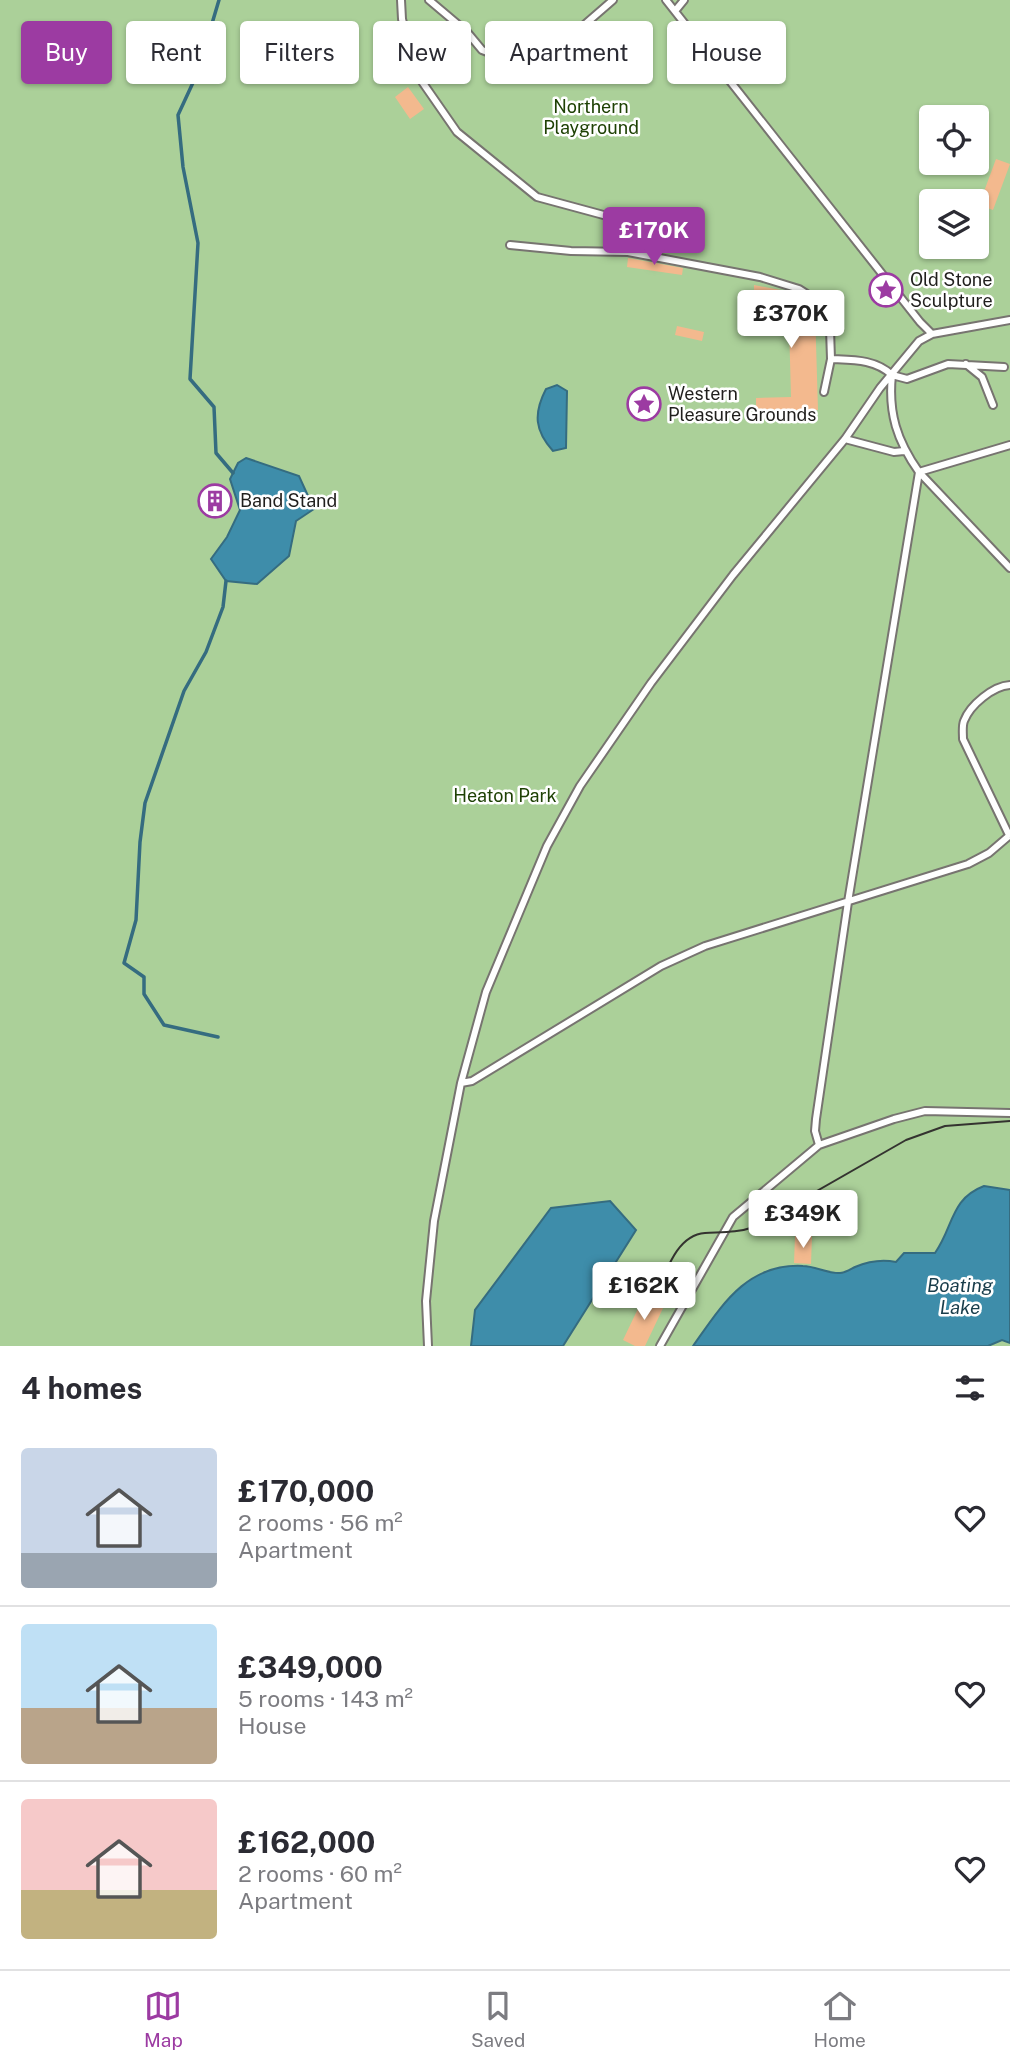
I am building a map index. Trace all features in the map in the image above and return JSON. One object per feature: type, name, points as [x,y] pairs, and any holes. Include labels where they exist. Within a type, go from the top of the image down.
[{"type":"lane","points":[[401,0],[402,19],[415,73],[457,132],[537,197],[634,223],[628,252]]},
{"type":"lane","points":[[429,0],[467,32],[482,50],[537,71],[547,67],[576,34],[613,0]]},
{"type":"lane","points":[[666,0],[911,312],[932,334]]},
{"type":"lane","points":[[675,11],[684,0]]},
{"type":"lane","points":[[510,244],[571,251],[628,252],[760,277],[799,289],[820,307],[830,329],[831,359],[824,392]]},
{"type":"lane","points":[[428,1346],[426,1301],[434,1220],[461,1083],[486,992],[515,917],[547,846],[580,786],[651,683],[733,575],[845,439],[919,341],[932,334],[1010,320]]},
{"type":"lane","points":[[831,359],[874,363],[892,375],[907,379],[938,366],[966,363],[1004,367]]},
{"type":"lane","points":[[966,363],[982,377],[993,405]]},
{"type":"lane","points":[[892,375],[891,413],[904,451],[919,472],[1010,568]]},
{"type":"lane","points":[[845,439],[894,452],[904,451]]},
{"type":"lane","points":[[919,472],[1010,445]]},
{"type":"lane","points":[[819,1145],[815,1131],[816,1119],[848,902],[919,472]]},
{"type":"lane","points":[[461,1083],[472,1081],[661,966],[705,946],[968,864],[989,853],[1010,835],[963,738],[963,722],[980,701],[1004,685],[1010,685]]},
{"type":"lane","points":[[660,1346],[733,1217],[819,1145],[894,1118],[925,1111],[1010,1113]]},
{"type":"green space","name":"Heaton Park","points":[[0,0],[1010,0],[1010,1346],[0,1346]]},
{"type":"water","points":[[557,385],[567,391],[566,448],[553,451],[539,429],[538,414],[546,389]]},
{"type":"water","points":[[246,458],[299,476],[314,509],[296,521],[289,556],[257,584],[226,581],[211,559],[227,537],[240,510],[230,479],[238,463]]},
{"type":"water","name":"Boating Lake","points":[[984,1186],[1010,1190],[1010,1343],[1002,1340],[988,1346],[693,1346],[738,1289],[766,1271],[803,1266],[842,1273],[870,1262],[896,1262],[904,1253],[935,1253],[959,1206],[965,1198]]},
{"type":"water","points":[[610,1201],[636,1230],[563,1346],[471,1346],[475,1310],[551,1208]]},
{"type":"building","points":[[408,87],[424,109],[410,119],[395,97]]},
{"type":"building","points":[[996,159],[1010,164],[993,210],[989,209],[989,189],[985,189]]},
{"type":"building","points":[[628,258],[683,268],[682,275],[627,267]]},
{"type":"building","points":[[754,285],[786,291],[786,310],[815,310],[818,410],[756,411],[756,398],[791,397],[789,323],[754,324]]},
{"type":"building","points":[[677,326],[704,332],[702,341],[675,335]]},
{"type":"building","name":"Band Stand","points":[[215,489],[222,492],[225,499],[222,506],[215,509],[208,506],[205,499],[208,492]]},
{"type":"building","points":[[795,1236],[812,1236],[811,1264],[794,1263]]},
{"type":"building","points":[[645,1294],[665,1304],[645,1346],[635,1346],[623,1340]]},
{"type":"waterway","points":[[219,0],[197,74],[178,115],[183,167],[198,243],[190,379],[214,407],[216,453],[233,473]]},
{"type":"waterway","points":[[218,1037],[164,1025],[144,994],[144,977],[124,963],[136,920],[145,803],[184,691],[206,652],[223,607],[226,581]]},
{"type":"tram line","points":[[654,1299],[672,1258],[686,1241],[695,1235],[754,1227],[906,1140],[945,1126],[1010,1121]]},
{"type":"place","name":"Old Stone Sculpture","points":[[886,290]]},
{"type":"place","name":"Western Pleasure Grounds","points":[[644,404]]},
{"type":"place","name":"Band Stand","points":[[215,501]]},
{"type":"park label","name":"Northern Playground","points":[[591,117]]}]
